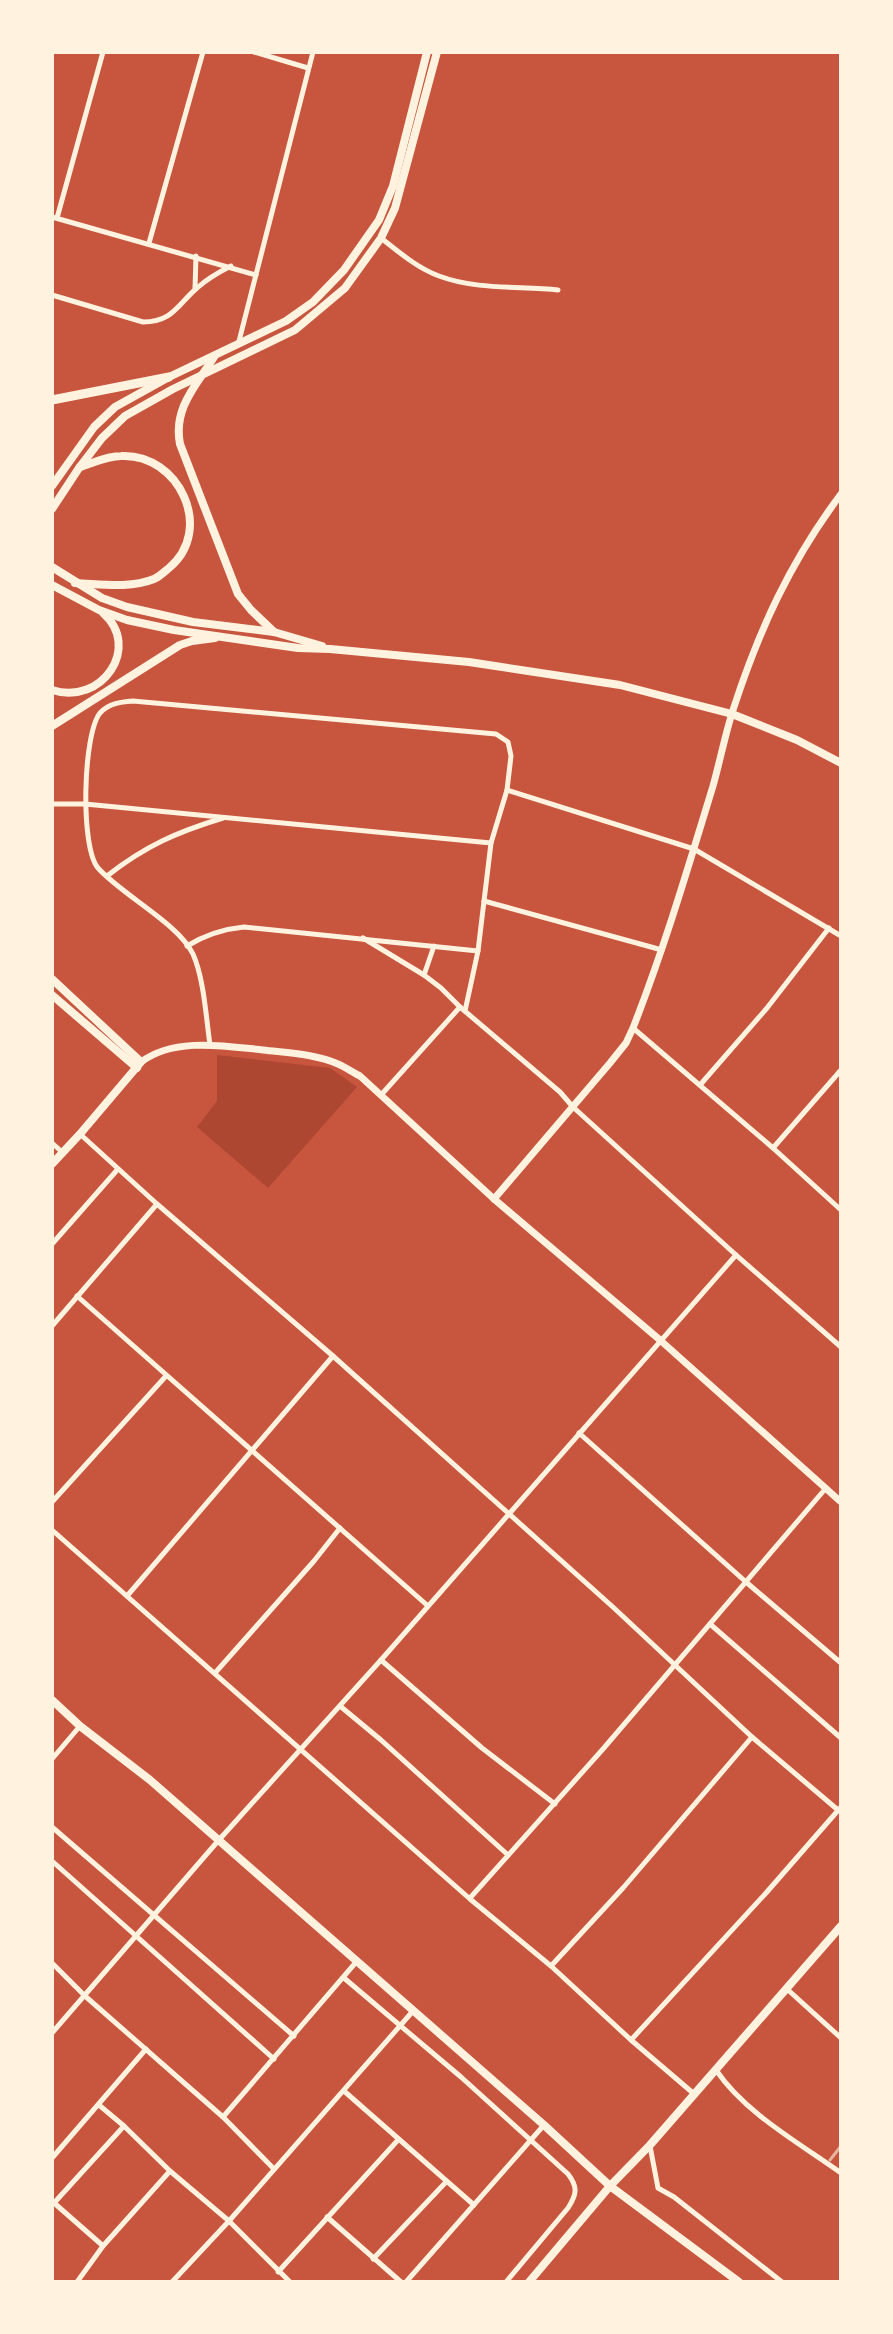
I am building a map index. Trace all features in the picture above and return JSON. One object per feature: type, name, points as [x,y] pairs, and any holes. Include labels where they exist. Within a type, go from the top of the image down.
[{"type":"highway","points":[[52,400],[169,377]]},
{"type":"main road","points":[[53,482],[108,413],[137,393],[286,321],[313,302],[344,270],[373,230],[393,186],[427,52]]},
{"type":"main road","points":[[52,509],[102,438],[125,416],[163,394],[295,330],[345,288],[381,238],[395,208],[437,52]]},
{"type":"main road","points":[[214,356],[186,397],[180,413],[180,444],[238,594],[274,632]]},
{"type":"main road","points":[[75,583],[135,584],[156,578],[176,562],[186,544],[191,522],[188,500],[178,482],[150,461],[120,456],[79,468]]},
{"type":"main road","points":[[52,567],[102,598],[127,607],[193,622],[274,632],[330,649]]},
{"type":"main road","points":[[52,585],[99,610],[143,623],[298,648],[469,662],[594,680],[684,700],[732,714],[797,740],[841,763]]},
{"type":"main road","points":[[52,690],[76,693],[89,690],[109,674],[118,650],[117,638],[107,617],[99,610]]},
{"type":"main road","points":[[52,726],[180,645],[204,639],[234,638]]},
{"type":"main road","points":[[52,979],[139,1065]]},
{"type":"main road","points":[[52,995],[139,1065]]},
{"type":"main road","points":[[52,1164],[139,1065]]},
{"type":"main road","points":[[52,1700],[80,1726],[150,1780],[610,2186],[739,2282]]},
{"type":"main road","points":[[529,2282],[841,1926]]},
{"type":"street","points":[[103,52],[55,218],[256,275]]},
{"type":"street","points":[[149,243],[203,52]]},
{"type":"street","points":[[254,52],[308,68]]},
{"type":"street","points":[[238,345],[313,52]]},
{"type":"street","points":[[381,238],[440,277],[489,285],[558,290]]},
{"type":"street","points":[[195,289],[196,256]]},
{"type":"street","points":[[52,295],[143,322],[154,322],[174,312],[195,289],[231,266]]},
{"type":"street","points":[[52,393],[63,398]]},
{"type":"street","points":[[494,1199],[626,1043],[662,950],[756,644],[796,560],[841,494]]},
{"type":"street","points":[[210,1045],[193,955],[170,928],[107,876],[91,857],[85,804],[90,742],[94,722],[102,710],[116,703],[133,701],[496,734],[508,742],[511,749],[507,790],[491,843],[478,951],[463,1009],[380,1095]]},
{"type":"street","points":[[507,790],[694,849],[841,936]]},
{"type":"street","points":[[52,804],[85,804],[491,843]]},
{"type":"street","points":[[107,876],[152,844],[226,817]]},
{"type":"street","points":[[484,901],[662,950]]},
{"type":"street","points":[[187,946],[228,928],[244,927],[478,951]]},
{"type":"street","points":[[700,1086],[767,1008],[829,928]]},
{"type":"street","points":[[363,938],[424,975],[560,1092],[736,1255],[841,1347]]},
{"type":"street","points":[[424,975],[434,946]]},
{"type":"street","points":[[633,1028],[841,1210]]},
{"type":"street","points":[[139,1065],[151,1054],[160,1051],[210,1045],[312,1056],[336,1063],[360,1076],[494,1199],[660,1340],[841,1502]]},
{"type":"street","points":[[773,1148],[841,1070]]},
{"type":"street","points":[[80,1134],[614,1608],[752,1737],[840,1808],[631,2040]]},
{"type":"street","points":[[52,1143],[62,1152]]},
{"type":"street","points":[[52,1244],[118,1169]]},
{"type":"street","points":[[52,1326],[157,1204]]},
{"type":"street","points":[[52,2033],[736,1255]]},
{"type":"street","points":[[77,1296],[428,1606]]},
{"type":"street","points":[[127,1596],[333,1356]]},
{"type":"street","points":[[52,1502],[166,1376]]},
{"type":"street","points":[[579,1433],[841,1663]]},
{"type":"street","points":[[470,1899],[826,1488]]},
{"type":"street","points":[[215,1673],[340,1528]]},
{"type":"street","points":[[52,1530],[693,2093]]},
{"type":"street","points":[[710,1624],[841,1738]]},
{"type":"street","points":[[381,1660],[482,1748],[555,1804]]},
{"type":"street","points":[[340,1706],[508,1855]]},
{"type":"street","points":[[52,1759],[80,1726]]},
{"type":"street","points":[[551,1966],[623,1888],[752,1737]]},
{"type":"street","points":[[52,1827],[294,2036]]},
{"type":"street","points":[[52,1861],[274,2059]]},
{"type":"street","points":[[223,2117],[357,1961]]},
{"type":"street","points":[[52,1963],[85,1996],[223,2117],[274,2169]]},
{"type":"street","points":[[344,1978],[401,2025],[575,2183],[575,2197],[568,2208],[506,2282]]},
{"type":"street","points":[[786,1988],[841,2038]]},
{"type":"street","points":[[182,2282],[174,2279],[229,2221],[413,2010]]},
{"type":"street","points":[[52,2158],[146,2049]]},
{"type":"street","points":[[716,2070],[728,2088],[757,2112],[841,2173]]},
{"type":"street","points":[[344,2091],[474,2205]]},
{"type":"street","points":[[99,2105],[229,2221],[290,2282]]},
{"type":"street","points":[[327,2217],[373,2259],[404,2282],[544,2125]]},
{"type":"street","points":[[103,2246],[53,2202],[124,2126]]},
{"type":"street","points":[[278,2272],[398,2140]]},
{"type":"street","points":[[650,2145],[658,2188],[674,2197],[782,2282]]},
{"type":"street","points":[[77,2282],[103,2246],[170,2171]]},
{"type":"street","points":[[373,2259],[446,2182]]},
{"type":"shaded area","points":[[217,1055],[330,1068],[357,1087],[268,1188],[197,1127],[217,1101]]},
{"type":"railway","points":[[830,2160],[841,2146]]}]
